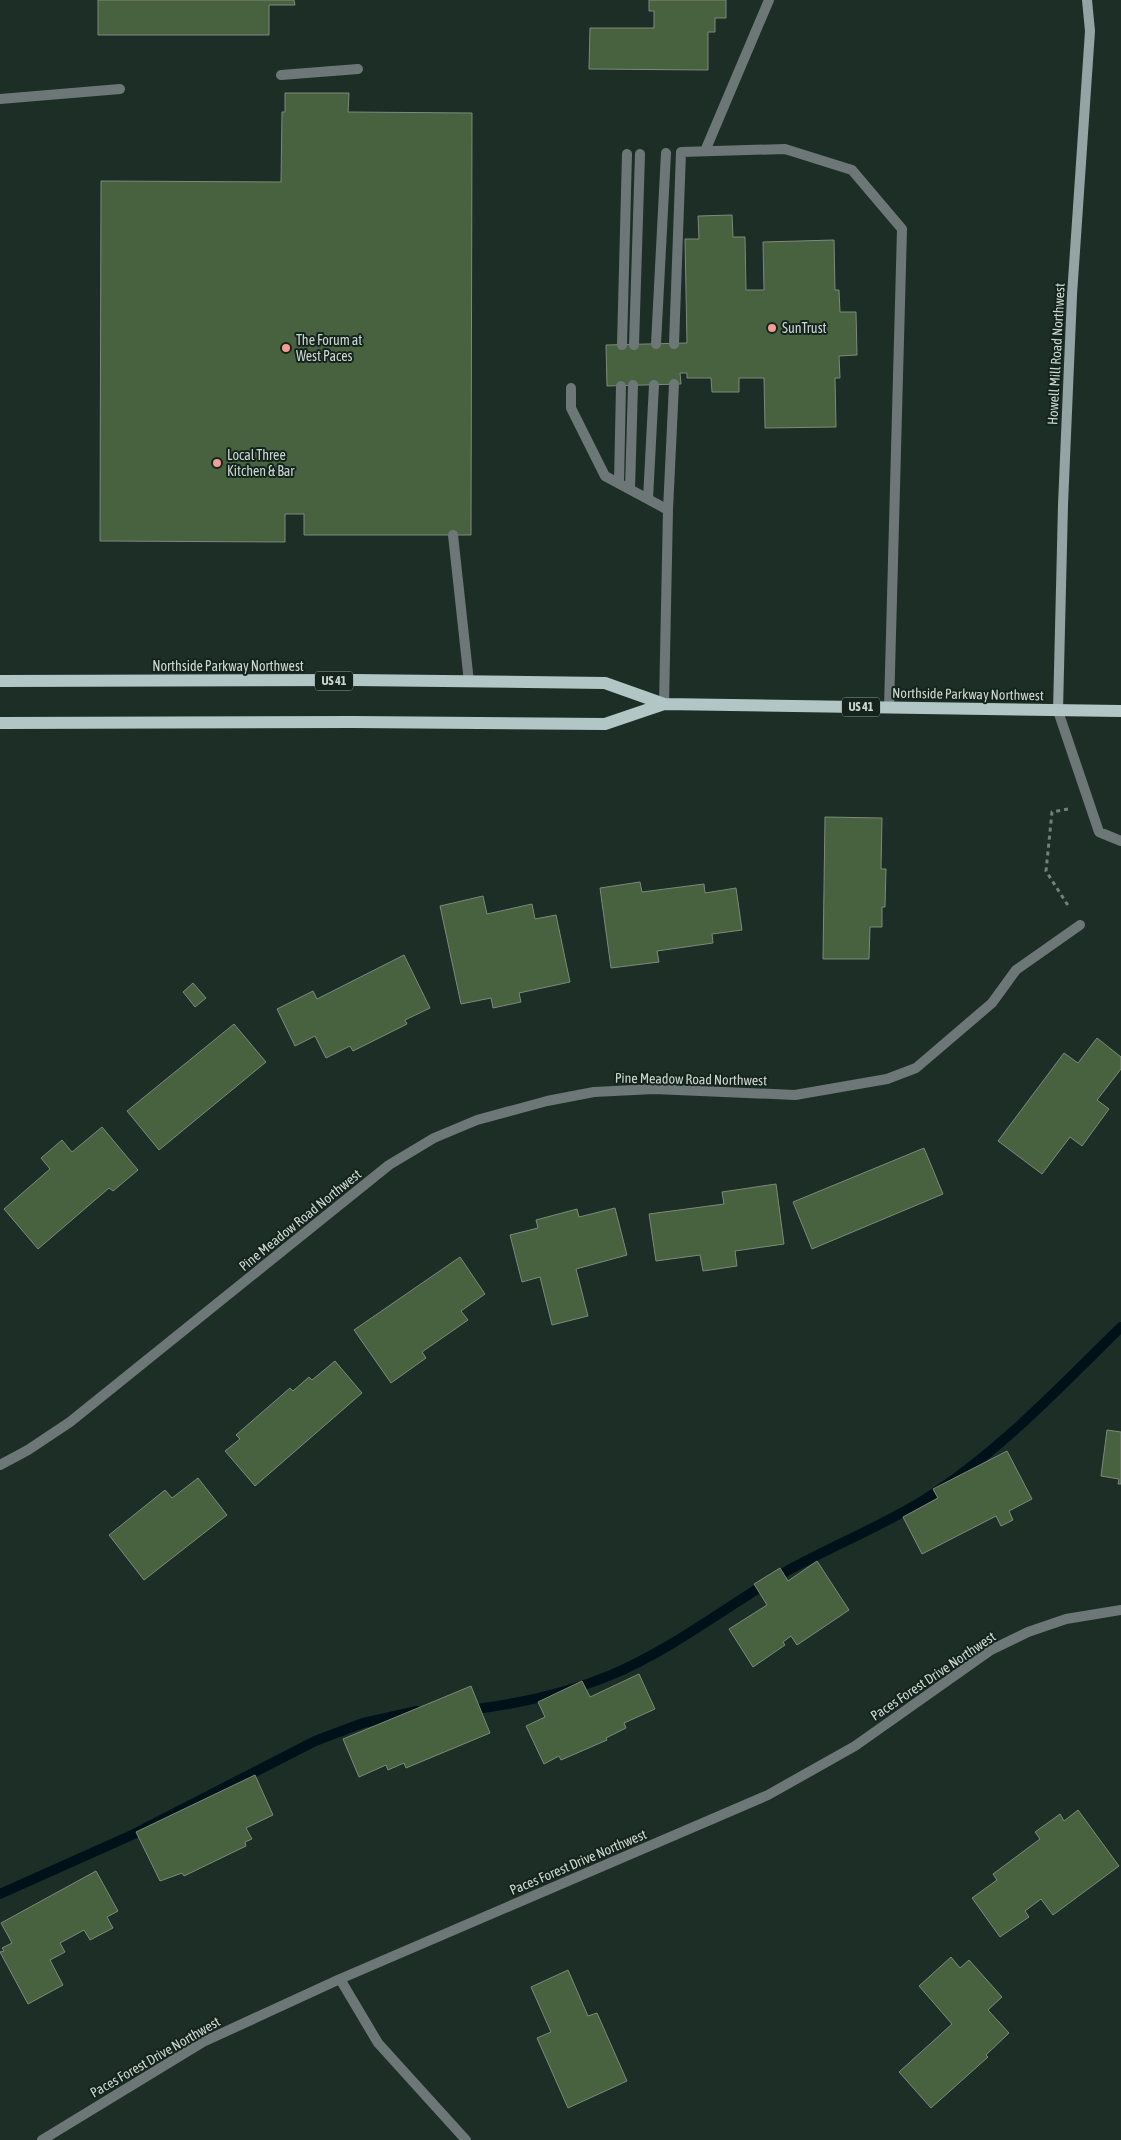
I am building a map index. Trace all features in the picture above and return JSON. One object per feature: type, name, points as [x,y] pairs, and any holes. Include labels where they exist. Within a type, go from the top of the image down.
[{"type":"main road","name":"Howell Mill Road Northwest","points":[[1058,711],[1063,505],[1072,304],[1090,31],[1087,0]]},
{"type":"main road","name":"Northside Parkway Northwest","points":[[0,681],[606,683],[664,704],[1121,711]]},
{"type":"main road","name":"Northside Parkway Northwest","points":[[0,723],[353,722],[605,724],[664,704]]},
{"type":"street","points":[[705,152],[768,0]]},
{"type":"street","points":[[281,75],[358,69]]},
{"type":"street","points":[[0,99],[120,89]]},
{"type":"street","points":[[674,344],[681,152],[785,149],[852,170],[902,229],[889,708]]},
{"type":"street","points":[[656,344],[666,153]]},
{"type":"street","points":[[622,345],[627,154]]},
{"type":"street","points":[[634,345],[640,154]]},
{"type":"street","points":[[664,704],[668,510],[674,384]]},
{"type":"street","points":[[630,489],[633,385]]},
{"type":"street","points":[[648,499],[654,385]]},
{"type":"street","points":[[619,483],[621,386]]},
{"type":"street","points":[[572,388],[571,408],[605,476],[668,510]]},
{"type":"street","points":[[453,536],[469,682]]},
{"type":"street","points":[[1058,711],[1099,832],[1121,842]]},
{"type":"street","name":"Pine Meadow Road Northwest","points":[[0,1464],[28,1450],[70,1422],[389,1165],[434,1138],[477,1120],[547,1100],[594,1092],[654,1089],[795,1095],[887,1079],[916,1068],[992,1003],[1016,970],[1080,925]]},
{"type":"street","name":"Paces Forest Drive Northwest","points":[[42,2140],[203,2042],[340,1979],[768,1795],[855,1746],[991,1650],[1028,1632],[1066,1619],[1121,1610]]},
{"type":"street","points":[[340,1979],[378,2043],[466,2140]]},
{"type":"path","points":[[1080,925],[1046,871],[1052,812],[1090,806]]},
{"type":"building","points":[[98,0],[294,0],[295,5],[269,5],[269,35],[98,35]]},
{"type":"building","points":[[649,0],[726,0],[726,18],[715,18],[715,32],[708,32],[708,70],[589,69],[590,28],[654,28],[654,11],[649,11]]},
{"type":"building","name":"The Forum at West Paces","points":[[285,93],[349,93],[348,112],[472,113],[471,535],[304,535],[304,514],[285,514],[285,542],[100,541],[101,181],[281,182],[282,112],[285,112]]},
{"type":"building","name":"SunTrust","points":[[732,215],[733,237],[745,237],[746,290],[764,290],[763,242],[834,240],[835,290],[839,290],[840,312],[856,312],[857,355],[839,356],[840,378],[835,378],[836,427],[765,428],[764,378],[739,378],[739,392],[712,392],[711,378],[687,378],[687,373],[680,373],[681,384],[607,386],[606,345],[687,343],[685,239],[699,239],[698,216]]},
{"type":"building","points":[[825,817],[882,818],[881,869],[886,869],[885,907],[882,907],[882,927],[870,927],[869,959],[823,959]]},
{"type":"building","points":[[640,882],[642,892],[704,884],[705,893],[736,888],[742,930],[712,934],[713,943],[657,951],[659,962],[611,968],[600,888]]},
{"type":"building","points":[[483,896],[487,914],[532,904],[535,919],[556,915],[570,982],[519,993],[521,1002],[493,1008],[491,998],[461,1004],[440,906]]},
{"type":"building","points":[[404,955],[430,1008],[405,1020],[407,1024],[353,1051],[350,1046],[326,1058],[315,1036],[295,1046],[277,1009],[313,991],[317,999]]},
{"type":"building","points":[[193,983],[206,998],[195,1007],[183,992]]},
{"type":"building","points":[[234,1024],[266,1062],[159,1150],[127,1111]]},
{"type":"building","points":[[1097,1038],[1121,1057],[1121,1069],[1097,1100],[1109,1109],[1082,1146],[1070,1137],[1042,1174],[998,1141],[1064,1053],[1078,1063]]},
{"type":"building","points":[[102,1127],[138,1170],[113,1191],[109,1188],[38,1249],[4,1209],[50,1169],[41,1158],[62,1140],[72,1152]]},
{"type":"building","points":[[924,1148],[943,1194],[812,1249],[793,1202]]},
{"type":"building","points":[[776,1184],[784,1244],[735,1251],[737,1266],[703,1271],[700,1255],[656,1261],[649,1214],[724,1204],[722,1192]]},
{"type":"building","points":[[615,1208],[627,1255],[576,1269],[588,1316],[552,1325],[540,1277],[522,1282],[510,1235],[538,1228],[536,1220],[577,1209],[579,1217]]},
{"type":"building","points":[[460,1257],[485,1294],[461,1311],[468,1320],[422,1352],[426,1358],[391,1383],[354,1330]]},
{"type":"building","points":[[335,1361],[362,1393],[255,1486],[225,1451],[240,1439],[236,1435],[290,1388],[293,1391],[309,1377],[312,1380]]},
{"type":"building","points":[[1107,1430],[1121,1432],[1121,1484],[1118,1484],[1119,1479],[1101,1476]]},
{"type":"building","points":[[1007,1451],[1032,1499],[1009,1511],[1013,1520],[1001,1526],[996,1516],[922,1554],[903,1517],[938,1498],[933,1489]]},
{"type":"building","points":[[198,1478],[227,1515],[144,1580],[109,1535],[165,1490],[172,1498]]},
{"type":"building","points":[[817,1561],[849,1610],[797,1645],[791,1636],[783,1642],[785,1645],[753,1667],[729,1629],[767,1605],[754,1584],[780,1568],[788,1581]]},
{"type":"building","points":[[639,1674],[655,1709],[624,1723],[626,1728],[606,1738],[607,1740],[561,1760],[559,1756],[544,1764],[526,1726],[545,1717],[538,1702],[582,1681],[590,1697]]},
{"type":"building","points":[[471,1686],[490,1733],[406,1768],[404,1763],[388,1770],[386,1765],[359,1777],[343,1739]]},
{"type":"building","points":[[255,1775],[273,1815],[246,1828],[252,1839],[245,1842],[246,1846],[184,1876],[182,1873],[160,1881],[136,1832]]},
{"type":"building","points":[[1078,1810],[1119,1866],[1053,1915],[1041,1899],[1025,1911],[1029,1917],[1000,1937],[972,1898],[997,1880],[993,1874],[1040,1839],[1035,1832],[1060,1814],[1064,1821]]},
{"type":"building","points":[[96,1871],[118,1911],[107,1917],[113,1928],[90,1940],[84,1930],[60,1943],[65,1952],[50,1960],[63,1985],[28,2004],[0,1952],[4,1951],[2,1948],[12,1943],[1,1923]]},
{"type":"building","points":[[951,1957],[960,1968],[969,1960],[1002,1997],[988,2010],[1009,2033],[986,2055],[988,2057],[931,2108],[899,2072],[952,2024],[919,1986]]},
{"type":"building","points":[[568,1970],[588,2016],[597,2013],[627,2081],[568,2108],[537,2038],[551,2032],[531,1987]]},
{"type":"waterway","points":[[469,1710],[505,1705],[559,1693],[611,1675],[656,1653],[787,1571],[924,1500],[951,1482],[1003,1441],[1121,1327]]},
{"type":"waterway","points":[[0,1894],[134,1834],[315,1741],[363,1723],[417,1711]]},
{"type":"place","name":"SunTrust","points":[[772,328]]},
{"type":"place","name":"The Forum at West Paces","points":[[286,348]]},
{"type":"place","name":"Local Three Kitchen & Bar","points":[[217,463]]}]
